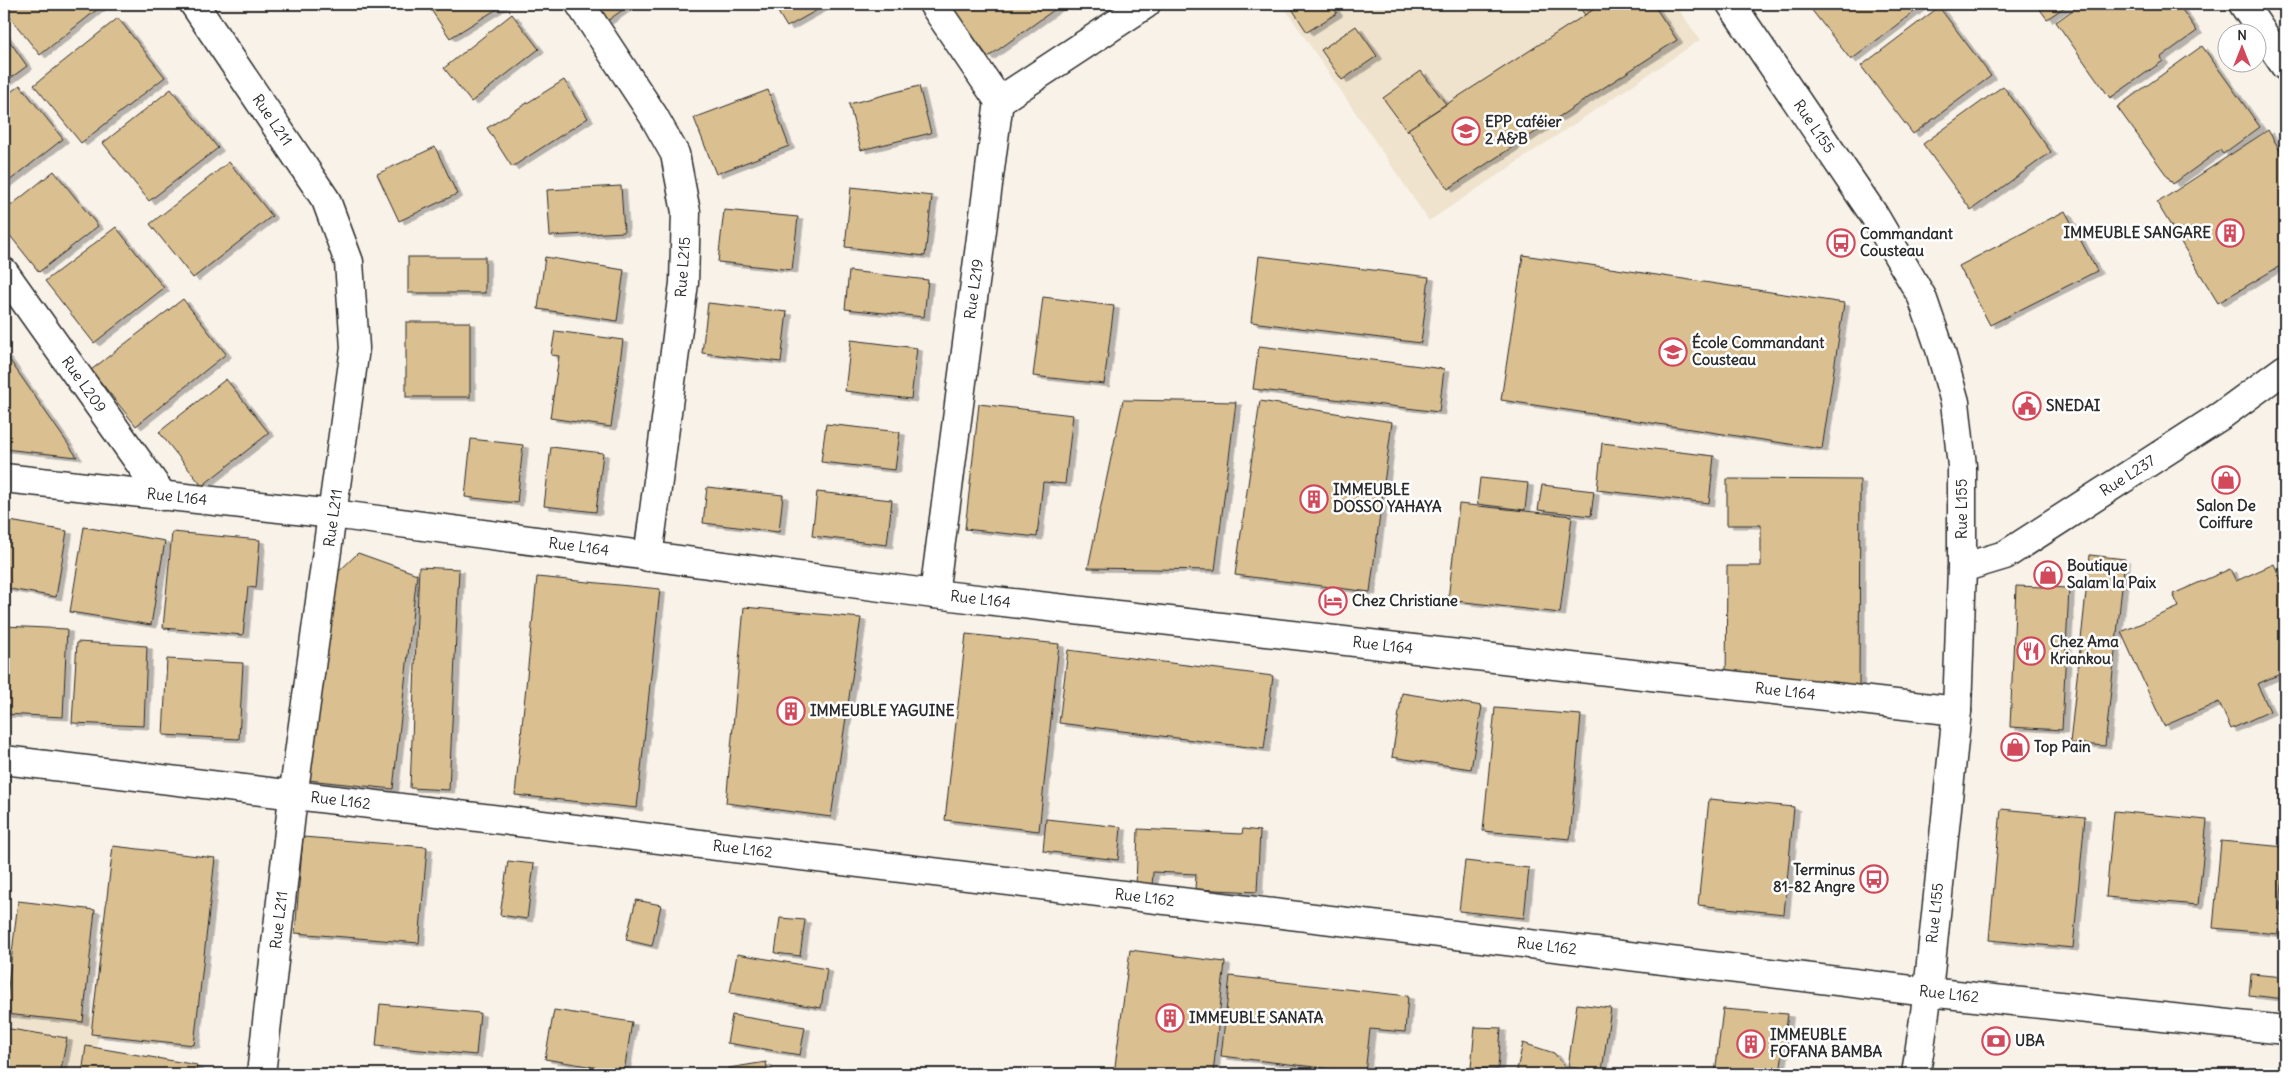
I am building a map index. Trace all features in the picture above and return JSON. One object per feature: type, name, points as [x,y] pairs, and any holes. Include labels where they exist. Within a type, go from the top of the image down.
[{"type":"street","name":"Rue L211","points":[[194,4],[326,200],[349,262],[355,348],[293,797],[260,1074]]},
{"type":"street","name":"Rue L215","points":[[580,4],[653,115],[675,154],[686,212],[684,283],[648,557]]},
{"type":"street","points":[[933,4],[999,101],[1146,4]]},
{"type":"street","name":"Rue L155","points":[[1731,4],[1874,215],[1922,297],[1940,349],[1955,402],[1962,466],[1962,568],[1957,712],[1928,992],[1916,1074]]},
{"type":"street","points":[[2243,4],[2285,66]]},
{"type":"street","name":"Rue L219","points":[[934,594],[999,101]]},
{"type":"street","name":"Rue L209","points":[[4,272],[163,496]]},
{"type":"street","name":"Rue L237","points":[[1962,568],[2005,555],[2222,415],[2285,369]]},
{"type":"street","name":"Rue L164","points":[[4,478],[333,514],[934,594],[1957,712]]},
{"type":"street","name":"Rue L162","points":[[4,760],[293,797],[1928,992],[2285,1030]]},
{"type":"shaded area","name":"EPP caféier 2 A&B","points":[[1282,4],[1675,4],[1700,40],[1429,221]]},
{"type":"shaded area","points":[[4,1004],[101,1017],[93,1074],[4,1074]]},
{"type":"building","points":[[4,4],[104,4],[40,55],[4,10]]},
{"type":"building","points":[[427,4],[505,4],[450,38]]},
{"type":"building","points":[[595,4],[631,4],[607,21]]},
{"type":"building","points":[[773,4],[828,4],[787,27]]},
{"type":"building","points":[[950,4],[1060,4],[1061,5],[988,57]]},
{"type":"building","points":[[1289,4],[1331,4],[1337,13],[1307,32]]},
{"type":"building","points":[[1577,4],[1602,4],[1585,15]]},
{"type":"building","points":[[1602,4],[1653,4],[1677,40],[1448,189],[1408,129]]},
{"type":"building","points":[[1807,4],[1924,4],[1851,60]]},
{"type":"building","points":[[2036,4],[2069,4],[2047,19]]},
{"type":"building","points":[[2081,4],[2178,4],[2197,31],[2161,57],[2163,61],[2110,98],[2056,22]]},
{"type":"building","points":[[1939,7],[1991,76],[1913,134],[1861,66]]},
{"type":"building","points":[[512,14],[539,49],[471,102],[444,68]]},
{"type":"building","points":[[118,18],[165,77],[81,143],[34,85]]},
{"type":"building","points":[[1356,26],[1377,56],[1342,80],[1321,50]]},
{"type":"building","points":[[4,33],[27,66],[4,83]]},
{"type":"building","points":[[2202,46],[2216,66],[2216,72],[2221,72],[2260,127],[2223,154],[2220,150],[2173,184],[2117,107]]},
{"type":"building","points":[[1421,71],[1446,104],[1408,129],[1408,132],[1383,98]]},
{"type":"building","points":[[564,80],[588,118],[512,167],[487,128]]},
{"type":"building","points":[[20,85],[63,139],[4,185],[4,97]]},
{"type":"building","points":[[919,86],[931,133],[861,150],[849,104]]},
{"type":"building","points":[[2003,86],[2051,152],[1971,210],[1923,144]]},
{"type":"building","points":[[171,89],[218,148],[149,201],[103,143]]},
{"type":"building","points":[[768,90],[789,146],[716,174],[694,118]]},
{"type":"building","name":"IMMEUBLE SANGARE","points":[[2268,130],[2285,159],[2285,263],[2218,303],[2157,203]]},
{"type":"building","points":[[435,147],[457,194],[399,221],[377,174]]},
{"type":"building","points":[[229,162],[272,216],[193,278],[150,224]]},
{"type":"building","points":[[54,171],[98,226],[39,272],[4,228],[4,211]]},
{"type":"building","points":[[621,186],[624,232],[550,236],[547,190]]},
{"type":"building","points":[[851,187],[932,196],[925,256],[845,247]]},
{"type":"building","points":[[724,210],[798,217],[792,270],[718,262]]},
{"type":"building","points":[[2065,211],[2097,271],[1990,325],[1959,266]]},
{"type":"building","points":[[116,227],[164,288],[94,343],[45,281]]},
{"type":"building","name":"École Commandant Cousteau","points":[[1523,255],[1844,303],[1822,449],[1501,400]]},
{"type":"building","points":[[1259,256],[1429,277],[1421,343],[1251,322]]},
{"type":"building","points":[[408,257],[485,257],[485,293],[408,293]]},
{"type":"building","points":[[545,257],[624,270],[617,321],[538,309]]},
{"type":"building","points":[[849,271],[928,280],[924,317],[845,309]]},
{"type":"building","points":[[1043,297],[1114,306],[1104,384],[1033,376]]},
{"type":"building","points":[[183,299],[226,354],[136,426],[91,370]]},
{"type":"building","points":[[708,303],[787,312],[781,362],[702,353]]},
{"type":"building","points":[[406,322],[470,322],[470,397],[406,397]]},
{"type":"building","points":[[555,331],[623,340],[611,427],[550,418],[559,356],[551,355]]},
{"type":"building","points":[[851,340],[917,348],[911,399],[845,391]]},
{"type":"building","points":[[1259,346],[1444,369],[1439,412],[1253,389]]},
{"type":"building","points":[[4,352],[77,457],[4,449]]},
{"type":"building","points":[[226,379],[269,433],[202,486],[159,432]]},
{"type":"building","points":[[1123,400],[1236,402],[1215,570],[1088,568]]},
{"type":"building","name":"IMMEUBLE DOSSO YAHAYA","points":[[1260,401],[1392,422],[1370,592],[1235,575]]},
{"type":"building","points":[[979,404],[1073,415],[1065,484],[1043,482],[1037,537],[965,529]]},
{"type":"building","points":[[826,424],[900,432],[895,470],[821,462]]},
{"type":"building","points":[[471,439],[523,445],[517,503],[465,497]]},
{"type":"building","points":[[1602,443],[1714,456],[1709,503],[1597,490]]},
{"type":"building","points":[[551,447],[603,453],[596,512],[544,506]]},
{"type":"building","points":[[1480,478],[1528,483],[1525,510],[1477,504]]},
{"type":"building","points":[[1727,479],[1860,480],[1859,685],[1726,685],[1727,566],[1761,566],[1761,525],[1727,525]]},
{"type":"building","points":[[1542,485],[1594,491],[1591,516],[1538,510]]},
{"type":"building","points":[[707,487],[783,495],[779,532],[703,523]]},
{"type":"building","points":[[817,492],[892,500],[887,545],[812,536]]},
{"type":"building","points":[[1459,504],[1572,516],[1560,613],[1448,600]]},
{"type":"building","points":[[4,520],[67,531],[56,597],[4,588]]},
{"type":"building","points":[[84,527],[165,541],[151,625],[70,612]]},
{"type":"building","points":[[172,532],[260,540],[256,588],[248,587],[243,635],[163,628]]},
{"type":"building","points":[[358,553],[417,574],[393,789],[308,780],[331,579]]},
{"type":"building","points":[[2090,555],[2125,559],[2105,746],[2070,743]]},
{"type":"building","points":[[2274,564],[2285,589],[2285,672],[2257,684],[2270,711],[2231,729],[2219,702],[2164,726],[2121,632],[2179,607],[2173,594],[2230,569],[2236,581]]},
{"type":"building","points":[[419,567],[459,569],[449,790],[410,788]]},
{"type":"building","points":[[537,577],[660,589],[637,808],[515,795]]},
{"type":"building","points":[[2016,586],[2069,588],[2062,730],[2010,727]]},
{"type":"building","name":"IMMEUBLE YAGUINE","points":[[744,607],[861,618],[831,817],[726,803]]},
{"type":"building","points":[[4,626],[67,629],[63,717],[4,714]]},
{"type":"building","points":[[966,634],[1059,644],[1039,831],[945,820]]},
{"type":"building","points":[[77,642],[147,646],[144,726],[72,723]]},
{"type":"building","points":[[1068,650],[1273,676],[1264,749],[1059,723]]},
{"type":"building","points":[[167,659],[243,663],[239,739],[163,735]]},
{"type":"building","points":[[1402,693],[1482,706],[1471,769],[1392,757]]},
{"type":"building","points":[[1495,708],[1581,715],[1570,839],[1483,831]]},
{"type":"building","points":[[1709,799],[1794,807],[1784,914],[1698,905]]},
{"type":"building","points":[[2001,809],[2085,817],[2073,948],[1989,940]]},
{"type":"building","points":[[2114,811],[2207,820],[2198,905],[2106,897]]},
{"type":"building","points":[[1046,819],[1121,827],[1118,860],[1043,851]]},
{"type":"building","points":[[1138,829],[1242,834],[1243,829],[1260,831],[1257,892],[1195,889],[1196,874],[1153,872],[1152,887],[1136,887]]},
{"type":"building","points":[[303,837],[427,847],[419,943],[295,933]]},
{"type":"building","points":[[2221,841],[2285,847],[2278,934],[2213,928]]},
{"type":"building","points":[[113,846],[215,858],[194,1045],[91,1034]]},
{"type":"building","points":[[508,861],[534,864],[527,919],[500,915]]},
{"type":"building","points":[[1465,861],[1529,868],[1524,918],[1459,911]]},
{"type":"building","points":[[636,900],[661,905],[652,946],[626,940]]},
{"type":"building","points":[[18,901],[95,910],[83,1022],[5,1014]]},
{"type":"building","points":[[780,918],[805,920],[800,956],[775,953]]},
{"type":"building","name":"IMMEUBLE SANATA","points":[[1130,950],[1225,962],[1213,1074],[1114,1074]]},
{"type":"building","points":[[737,954],[827,969],[821,1008],[730,993]]},
{"type":"building","points":[[2251,974],[2285,977],[2285,999],[2249,995]]},
{"type":"building","points":[[1230,976],[1408,996],[1405,1032],[1370,1029],[1365,1073],[1221,1056]]},
{"type":"building","points":[[380,1004],[480,1013],[476,1055],[376,1046]]},
{"type":"building","points":[[1577,1004],[1611,1008],[1602,1071],[1568,1067]]},
{"type":"building","name":"IMMEUBLE FOFANA BAMBA","points":[[1723,1009],[1788,1014],[1780,1074],[1715,1074]]},
{"type":"building","points":[[554,1010],[632,1022],[624,1072],[545,1059]]},
{"type":"building","points":[[732,1015],[805,1027],[800,1055],[727,1043]]},
{"type":"building","points":[[1475,1027],[1501,1028],[1498,1069],[1471,1068]]},
{"type":"building","points":[[4,1028],[67,1038],[60,1074],[4,1074]]},
{"type":"building","points":[[1523,1043],[1554,1053],[1571,1074],[1516,1074]]},
{"type":"building","points":[[86,1046],[197,1065],[196,1074],[82,1074]]},
{"type":"building","points":[[766,1062],[768,1074],[730,1074],[729,1068]]},
{"type":"building","points":[[1456,1069],[1478,1074],[1455,1074]]},
{"type":"place","name":"EPP caféier 2 A&B","points":[[1466,131]]},
{"type":"place","name":"IMMEUBLE SANGARE","points":[[2230,233]]},
{"type":"place","name":"Commandant Cousteau","points":[[1841,243]]},
{"type":"place","name":"École Commandant Cousteau","points":[[1673,352]]},
{"type":"place","name":"SNEDAI","points":[[2027,406]]},
{"type":"place","name":"Salon De Coiffure","points":[[2226,480]]},
{"type":"place","name":"IMMEUBLE DOSSO YAHAYA","points":[[1314,499]]},
{"type":"place","name":"Boutique Salam la Paix","points":[[2048,575]]},
{"type":"place","name":"Chez Christiane","points":[[1333,601]]},
{"type":"place","name":"Chez Ama Kriankou","points":[[2031,651]]},
{"type":"place","name":"IMMEUBLE YAGUINE","points":[[791,711]]},
{"type":"place","name":"Top Pain","points":[[2015,747]]},
{"type":"place","name":"Terminus 81-82 Angre","points":[[1874,879]]},
{"type":"place","name":"IMMEUBLE SANATA","points":[[1170,1018]]},
{"type":"place","name":"UBA","points":[[1996,1041]]},
{"type":"place","name":"IMMEUBLE FOFANA BAMBA","points":[[1751,1044]]}]
